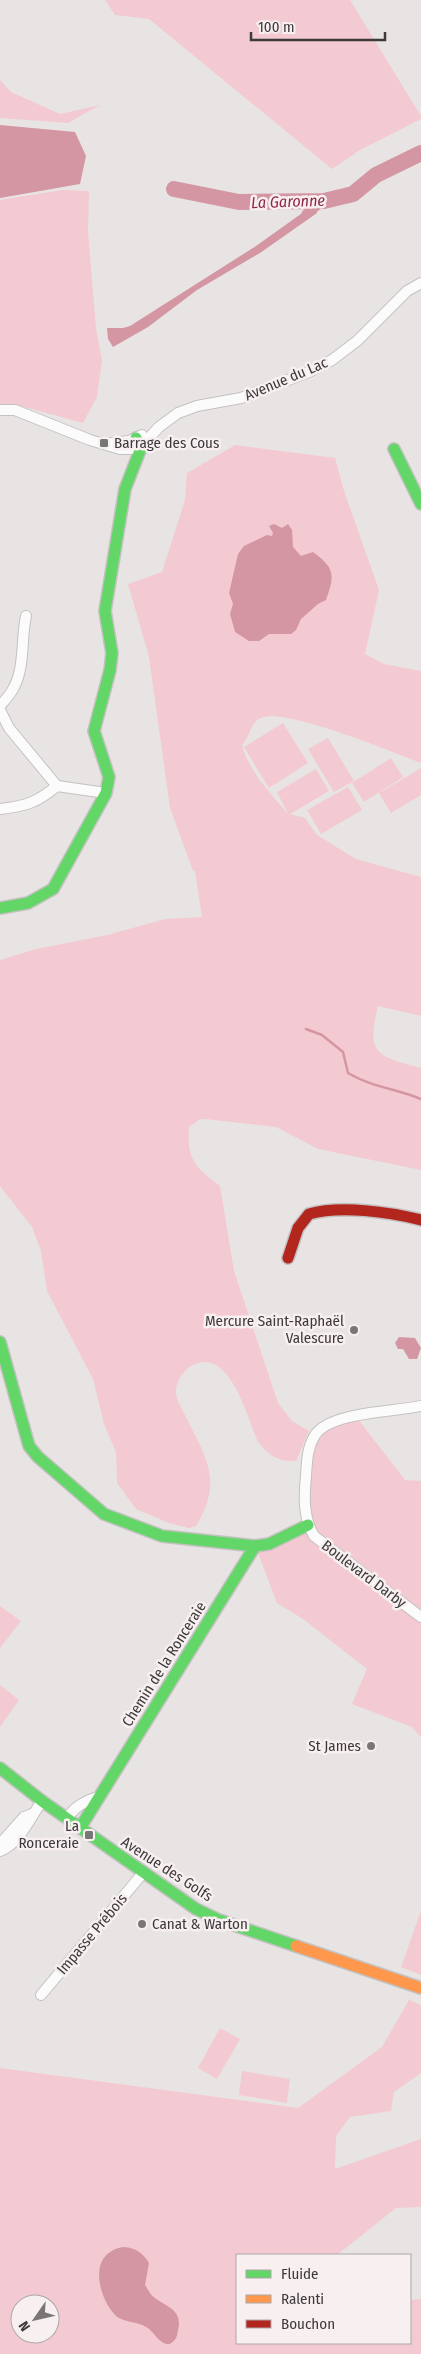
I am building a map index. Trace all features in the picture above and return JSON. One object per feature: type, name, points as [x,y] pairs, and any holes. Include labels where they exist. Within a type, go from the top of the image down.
[{"type":"street","name":"Avenue du Lac","points":[[131,444],[147,440],[159,427],[178,413],[188,409],[242,398],[309,372],[332,360],[357,342],[407,291],[421,283]]},
{"type":"street","points":[[0,410],[15,410],[90,440],[104,443],[131,444],[140,453],[133,464],[125,489],[106,611],[112,653],[110,670],[94,731],[109,778],[106,793],[54,889],[39,900],[23,906],[0,908]]},
{"type":"street","points":[[131,444],[133,464]]},
{"type":"street","points":[[394,449],[421,504]]},
{"type":"street","points":[[26,616],[22,632],[19,675],[14,688],[0,708],[9,728],[57,786],[106,793]]},
{"type":"street","points":[[0,808],[24,807],[41,799],[57,786]]},
{"type":"street","points":[[288,1258],[301,1222],[309,1214],[318,1211],[408,1216],[421,1220]]},
{"type":"street","points":[[0,1342],[22,1414],[29,1446],[38,1457],[92,1506],[104,1514],[162,1536],[255,1546],[269,1544],[308,1525],[305,1488],[307,1460],[310,1445],[316,1434],[334,1420],[421,1406]]},
{"type":"street","name":"Boulevard Darby","points":[[308,1525],[314,1536],[421,1617]]},
{"type":"street","name":"Chemin de la Ronceraie","points":[[80,1828],[191,1647],[247,1562],[255,1546]]},
{"type":"street","name":"Avenue des Golfs","points":[[0,1768],[42,1801],[196,1909],[219,1920],[421,1988]]},
{"type":"street","points":[[66,1818],[74,1808],[86,1800],[98,1797]]},
{"type":"street","points":[[0,1851],[6,1848],[30,1822],[32,1814],[42,1801]]},
{"type":"street","points":[[0,1844],[24,1817],[32,1814]]},
{"type":"street","name":"Impasse Prébois","points":[[41,1995],[143,1873]]},
{"type":"shaded area","points":[[105,0],[350,0],[421,116],[421,119],[360,150],[332,169],[149,19],[115,15]]},
{"type":"shaded area","points":[[0,80],[11,92],[60,114],[100,105],[68,123],[0,118]]},
{"type":"shaded area","points":[[0,125],[75,132],[86,156],[80,184],[0,198]]},
{"type":"shaded area","points":[[175,187],[203,188],[201,202],[174,192]]},
{"type":"shaded area","points":[[62,190],[89,191],[88,231],[96,328],[102,361],[97,397],[83,423],[21,406],[0,404],[0,200]]},
{"type":"shaded area","points":[[312,206],[317,213],[260,253],[197,290],[148,327],[113,347],[108,339],[107,328],[130,326],[256,246]]},
{"type":"shaded area","points":[[235,445],[335,458],[344,491],[379,590],[365,654],[384,664],[421,671],[421,763],[342,733],[296,720],[277,717],[264,717],[256,721],[242,745],[255,773],[288,814],[277,792],[316,769],[329,791],[290,814],[305,818],[317,835],[356,859],[421,877],[421,1016],[378,1006],[373,1034],[374,1044],[384,1056],[421,1068],[421,1170],[318,1149],[276,1127],[205,1119],[199,1120],[189,1127],[189,1147],[194,1161],[204,1173],[220,1186],[234,1271],[278,1403],[292,1421],[309,1431],[296,1461],[275,1457],[258,1442],[243,1403],[227,1375],[217,1366],[206,1362],[193,1365],[187,1369],[178,1382],[177,1396],[206,1458],[210,1483],[209,1496],[204,1510],[196,1526],[189,1528],[169,1523],[136,1509],[117,1483],[116,1452],[104,1424],[93,1379],[47,1291],[41,1251],[32,1227],[0,1186],[0,960],[36,949],[107,935],[165,919],[202,917],[195,871],[193,871],[170,808],[149,657],[128,584],[162,572],[185,500],[187,473]]},
{"type":"shaded area","points":[[274,524],[282,528],[288,524],[292,530],[293,547],[301,556],[313,552],[326,563],[331,573],[331,584],[326,600],[318,604],[301,619],[296,630],[291,634],[269,634],[259,641],[249,641],[235,632],[230,614],[233,604],[229,593],[238,554],[244,546],[267,535],[272,536],[273,533],[269,526]]},
{"type":"shaded area","points":[[283,723],[308,763],[269,788],[244,747]]},
{"type":"shaded area","points":[[328,738],[354,781],[334,792],[308,749]]},
{"type":"shaded area","points":[[391,758],[403,777],[364,802],[352,783]]},
{"type":"shaded area","points":[[421,768],[421,795],[391,813],[379,793]]},
{"type":"shaded area","points":[[348,787],[362,810],[321,834],[307,810]]},
{"type":"shaded area","points":[[399,1337],[415,1338],[421,1348],[417,1359],[409,1359],[403,1349],[398,1349],[395,1343]]},
{"type":"shaded area","points":[[357,1418],[405,1480],[421,1481],[421,1737],[412,1727],[352,1704],[367,1669],[303,1619],[277,1603],[258,1553],[262,1548],[297,1536],[308,1505],[312,1460],[317,1443],[328,1427]]},
{"type":"shaded area","points":[[0,1606],[21,1621],[0,1648]]},
{"type":"shaded area","points":[[0,1685],[19,1700],[0,1727]]},
{"type":"shaded area","points":[[421,1911],[421,1975],[401,1967]]},
{"type":"shaded area","points":[[409,2000],[421,2005],[421,2073],[394,2092],[391,2111],[350,2117],[336,2136],[335,2169],[421,2139],[421,2207],[396,2208],[338,2254],[236,2254],[236,2344],[411,2344],[411,2300],[421,2299],[421,2354],[0,2354],[0,2068],[298,2108],[382,2047]]},
{"type":"shaded area","points":[[220,2028],[240,2039],[217,2079],[198,2068]]},
{"type":"shaded area","points":[[242,2071],[290,2079],[287,2103],[239,2095]]},
{"type":"shaded area","points":[[124,2247],[136,2250],[147,2259],[149,2263],[145,2285],[155,2298],[176,2313],[179,2323],[177,2336],[170,2344],[160,2340],[142,2325],[117,2317],[103,2296],[99,2275],[101,2265],[105,2257],[113,2250]]},
{"type":"waterway","name":"La Garonne","points":[[174,189],[239,202],[324,201],[353,194],[376,175],[421,153]]},
{"type":"waterway","points":[[306,214],[324,201]]},
{"type":"waterway","points":[[306,1029],[322,1035],[343,1052],[348,1073],[366,1082],[421,1099]]},
{"type":"traffic: fast","points":[[0,908],[28,903],[53,889],[106,793],[109,777],[94,731],[110,670],[112,653],[105,611],[125,489],[141,448],[136,438]]},
{"type":"traffic: fast","points":[[394,449],[421,504]]},
{"type":"traffic: fast","points":[[0,1342],[29,1446],[38,1457],[104,1514],[162,1536],[255,1546],[269,1544],[308,1525]]},
{"type":"traffic: fast","points":[[80,1828],[255,1546]]},
{"type":"traffic: fast","points":[[0,1768],[42,1801],[196,1909],[219,1920],[296,1946]]},
{"type":"traffic: slow","points":[[296,1946],[421,1988]]},
{"type":"traffic: jam","points":[[288,1258],[298,1228],[309,1214],[321,1211],[350,1210],[395,1214],[421,1220]]},
{"type":"place","name":"Barrage des Cous","points":[[104,443]]},
{"type":"place","name":"Mercure Saint-Raphaël Valescure","points":[[354,1330]]},
{"type":"place","name":"St James","points":[[371,1746]]},
{"type":"place","name":"La Ronceraie","points":[[89,1835]]},
{"type":"place","name":"Canat & Warton","points":[[142,1924]]}]
